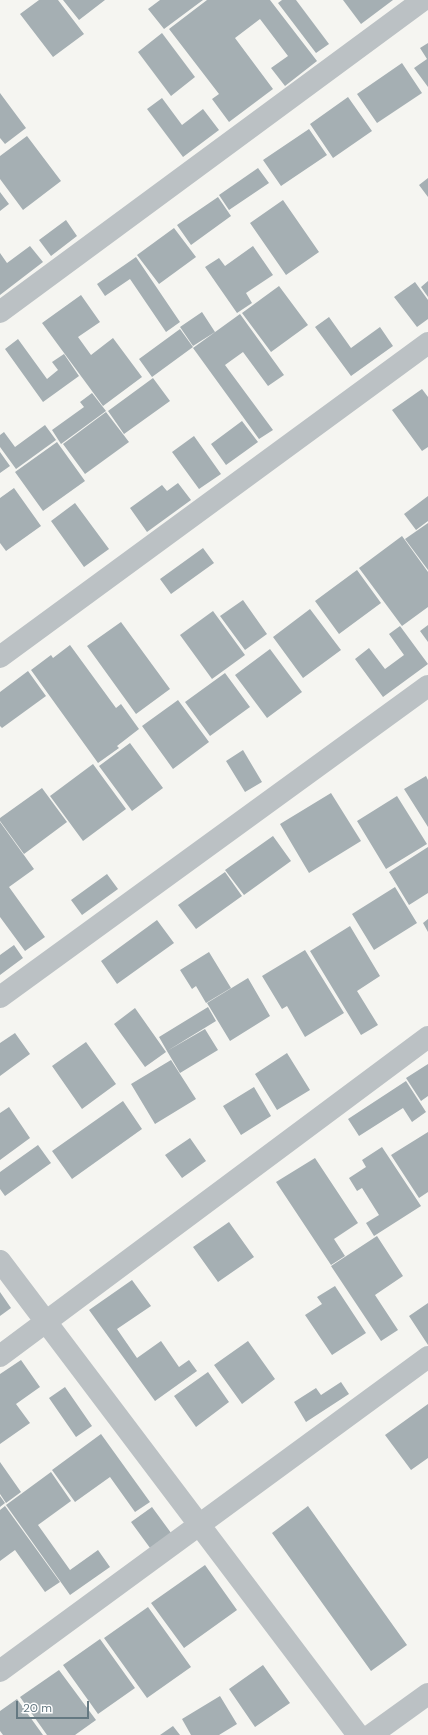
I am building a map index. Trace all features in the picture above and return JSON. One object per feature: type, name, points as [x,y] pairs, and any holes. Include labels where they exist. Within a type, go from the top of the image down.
[{"type":"street","points":[[0,312],[422,0]]},
{"type":"street","points":[[0,657],[428,343]]},
{"type":"street","points":[[0,997],[428,686]]},
{"type":"street","points":[[0,1356],[428,1037]]},
{"type":"street","points":[[0,1261],[358,1735]]},
{"type":"street","points":[[0,1671],[428,1357]]},
{"type":"street","points":[[371,1735],[428,1694]]},
{"type":"building","points":[[39,0],[58,0],[84,34],[53,57],[20,14]]},
{"type":"building","points":[[63,0],[105,0],[79,20]]},
{"type":"building","points":[[160,0],[203,0],[164,29],[148,9]]},
{"type":"building","points":[[207,0],[270,0],[317,61],[285,86],[271,68],[288,56],[260,19],[235,38],[273,89],[229,122],[212,99],[219,94],[169,29]]},
{"type":"building","points":[[282,0],[296,0],[329,44],[316,53],[278,3]]},
{"type":"building","points":[[343,0],[393,0],[361,24]]},
{"type":"building","points":[[162,33],[195,77],[171,96],[138,52]]},
{"type":"building","points":[[428,43],[428,87],[414,68],[427,59],[420,48]]},
{"type":"building","points":[[402,63],[422,93],[377,123],[357,94]]},
{"type":"building","points":[[0,93],[26,128],[5,144],[0,138]]},
{"type":"building","points":[[348,97],[372,131],[333,158],[310,124]]},
{"type":"building","points":[[162,98],[182,125],[203,109],[219,130],[183,157],[147,109]]},
{"type":"building","points":[[309,129],[327,155],[281,186],[263,160]]},
{"type":"building","points":[[27,136],[61,181],[23,210],[0,179],[0,156]]},
{"type":"building","points":[[258,168],[269,183],[229,210],[219,195]]},
{"type":"building","points":[[428,178],[428,197],[419,185]]},
{"type":"building","points":[[0,192],[9,204],[0,211]]},
{"type":"building","points":[[218,197],[231,216],[191,245],[177,225]]},
{"type":"building","points":[[283,200],[319,252],[286,275],[250,223]]},
{"type":"building","points":[[66,220],[77,236],[51,256],[39,240]]},
{"type":"building","points":[[174,228],[196,257],[159,284],[137,255]]},
{"type":"building","points":[[30,246],[43,262],[0,295],[0,253],[7,263]]},
{"type":"building","points":[[253,246],[273,275],[246,293],[252,303],[237,313],[205,267],[219,258],[225,266]]},
{"type":"building","points":[[136,257],[180,322],[166,332],[130,279],[105,296],[97,284]]},
{"type":"building","points":[[428,281],[428,297],[421,287]]},
{"type":"building","points":[[415,282],[428,300],[428,319],[417,327],[394,297]]},
{"type":"building","points":[[279,286],[308,325],[271,352],[242,313]]},
{"type":"building","points":[[81,295],[100,322],[78,337],[91,355],[113,338],[142,377],[103,406],[42,323]]},
{"type":"building","points":[[202,312],[215,332],[193,346],[180,327]]},
{"type":"building","points":[[240,314],[284,375],[268,386],[243,352],[225,365],[273,430],[259,439],[193,348]]},
{"type":"building","points":[[329,317],[351,348],[380,327],[393,346],[351,376],[315,327]]},
{"type":"building","points":[[180,329],[193,347],[152,377],[139,359]]},
{"type":"building","points":[[18,339],[47,379],[58,370],[52,362],[64,354],[79,376],[43,402],[5,349]]},
{"type":"building","points":[[153,378],[170,401],[124,434],[108,411]]},
{"type":"building","points":[[422,389],[428,397],[428,447],[422,451],[392,410]]},
{"type":"building","points":[[92,393],[106,411],[61,444],[52,430],[84,407],[80,402]]},
{"type":"building","points":[[106,412],[129,442],[85,474],[63,444]]},
{"type":"building","points":[[242,421],[258,442],[226,465],[211,444]]},
{"type":"building","points":[[45,425],[56,440],[16,469],[0,447],[0,435],[4,432],[15,447]]},
{"type":"building","points":[[194,436],[221,474],[199,489],[172,452]]},
{"type":"building","points":[[57,442],[85,481],[43,511],[15,472]]},
{"type":"building","points":[[0,452],[10,466],[0,473]]},
{"type":"building","points":[[178,483],[191,500],[147,532],[130,508],[162,485],[167,491]]},
{"type":"building","points":[[14,488],[41,526],[6,551],[0,543],[0,498]]},
{"type":"building","points":[[428,496],[428,521],[416,530],[404,514]]},
{"type":"building","points":[[75,503],[109,549],[84,567],[51,521]]},
{"type":"building","points":[[428,523],[428,570],[405,539]]},
{"type":"building","points":[[402,536],[428,572],[428,607],[402,626],[359,568]]},
{"type":"building","points":[[203,548],[214,563],[171,594],[160,579]]},
{"type":"building","points":[[357,570],[381,603],[339,634],[315,601]]},
{"type":"building","points":[[243,600],[267,634],[245,650],[220,616]]},
{"type":"building","points":[[310,609],[341,650],[303,678],[273,637]]},
{"type":"building","points":[[213,611],[245,655],[212,679],[180,635]]},
{"type":"building","points":[[121,622],[170,689],[136,714],[87,646]]},
{"type":"building","points":[[428,625],[428,642],[420,631]]},
{"type":"building","points":[[400,626],[428,664],[383,697],[355,659],[369,648],[385,669],[404,655],[389,634]]},
{"type":"building","points":[[70,645],[116,708],[121,704],[139,729],[117,746],[119,748],[98,763],[31,670],[51,655],[53,658]]},
{"type":"building","points":[[270,649],[302,692],[267,718],[235,675]]},
{"type":"building","points":[[28,671],[46,696],[2,728],[0,726],[0,692]]},
{"type":"building","points":[[225,673],[250,707],[210,736],[185,702]]},
{"type":"building","points":[[178,700],[209,742],[173,769],[142,726]]},
{"type":"building","points":[[130,743],[163,788],[132,811],[99,766]]},
{"type":"building","points":[[243,750],[262,782],[245,792],[226,761]]},
{"type":"building","points":[[93,764],[126,809],[83,841],[50,796]]},
{"type":"building","points":[[426,776],[428,780],[428,827],[404,789]]},
{"type":"building","points":[[42,788],[67,822],[24,854],[0,821],[0,818]]},
{"type":"building","points":[[331,793],[361,841],[309,873],[280,824]]},
{"type":"building","points":[[397,796],[427,844],[386,869],[357,821]]},
{"type":"building","points":[[0,822],[34,869],[9,887],[45,937],[25,951],[0,917]]},
{"type":"building","points":[[273,836],[291,861],[244,895],[225,870]]},
{"type":"building","points":[[428,847],[428,893],[409,905],[389,872]]},
{"type":"building","points":[[225,872],[242,896],[196,929],[178,905]]},
{"type":"building","points":[[107,874],[118,889],[82,915],[71,900]]},
{"type":"building","points":[[395,887],[417,923],[374,950],[352,914]]},
{"type":"building","points":[[428,919],[428,932],[423,923]]},
{"type":"building","points":[[157,920],[174,943],[117,984],[101,961]]},
{"type":"building","points":[[350,926],[380,976],[357,991],[378,1025],[361,1035],[310,951]]},
{"type":"building","points":[[14,945],[23,958],[0,975],[0,955]]},
{"type":"building","points":[[305,950],[344,1013],[305,1037],[287,1006],[282,1009],[262,976]]},
{"type":"building","points":[[209,952],[231,988],[206,1003],[196,986],[192,989],[180,970]]},
{"type":"building","points":[[248,978],[270,1016],[230,1041],[207,1003]]},
{"type":"building","points":[[208,1007],[216,1021],[167,1051],[159,1037]]},
{"type":"building","points":[[135,1008],[166,1052],[145,1067],[114,1024]]},
{"type":"building","points":[[205,1029],[218,1050],[180,1073],[167,1051]]},
{"type":"building","points":[[15,1033],[30,1054],[0,1076],[0,1043]]},
{"type":"building","points":[[86,1042],[116,1084],[82,1109],[52,1066]]},
{"type":"building","points":[[287,1053],[310,1090],[277,1110],[255,1074]]},
{"type":"building","points":[[171,1060],[196,1099],[155,1124],[131,1084]]},
{"type":"building","points":[[428,1064],[428,1096],[421,1101],[406,1078]]},
{"type":"building","points":[[406,1081],[426,1112],[412,1122],[403,1108],[359,1136],[348,1119]]},
{"type":"building","points":[[254,1087],[271,1116],[241,1135],[223,1106]]},
{"type":"building","points":[[123,1101],[142,1129],[72,1179],[52,1151]]},
{"type":"building","points":[[9,1107],[30,1138],[0,1160],[0,1113]]},
{"type":"building","points":[[428,1132],[428,1192],[419,1198],[391,1155]]},
{"type":"building","points":[[190,1138],[206,1161],[182,1178],[165,1155]]},
{"type":"building","points":[[38,1145],[51,1163],[5,1196],[0,1189],[0,1172]]},
{"type":"building","points":[[382,1147],[421,1206],[374,1236],[366,1223],[379,1215],[362,1188],[357,1191],[349,1178],[366,1167],[362,1160]]},
{"type":"building","points":[[315,1158],[358,1223],[334,1239],[345,1256],[331,1265],[276,1182]]},
{"type":"building","points":[[229,1222],[254,1257],[218,1282],[193,1247]]},
{"type":"building","points":[[377,1236],[403,1276],[375,1295],[398,1330],[381,1341],[331,1266]]},
{"type":"building","points":[[132,1280],[151,1306],[117,1329],[137,1358],[161,1341],[179,1367],[189,1360],[197,1371],[155,1401],[89,1310]]},
{"type":"building","points":[[335,1286],[366,1333],[332,1355],[305,1315],[322,1304],[317,1297]]},
{"type":"building","points":[[0,1292],[11,1308],[0,1316]]},
{"type":"building","points":[[428,1303],[428,1345],[409,1316]]},
{"type":"building","points":[[248,1341],[275,1379],[242,1404],[214,1365]]},
{"type":"building","points":[[21,1360],[40,1387],[16,1404],[30,1423],[0,1444],[0,1374]]},
{"type":"building","points":[[208,1372],[229,1402],[196,1427],[174,1396]]},
{"type":"building","points":[[341,1382],[349,1394],[306,1422],[294,1402],[316,1388],[321,1395]]},
{"type":"building","points":[[65,1387],[92,1426],[76,1437],[49,1398]]},
{"type":"building","points":[[428,1404],[428,1458],[411,1470],[385,1435]]},
{"type":"building","points":[[101,1434],[150,1502],[135,1512],[110,1477],[75,1502],[52,1470]]},
{"type":"building","points":[[0,1462],[21,1492],[6,1503],[0,1494]]},
{"type":"building","points":[[51,1472],[71,1501],[38,1525],[70,1570],[98,1550],[110,1567],[70,1595],[6,1505]]},
{"type":"building","points":[[0,1496],[5,1503],[0,1507]]},
{"type":"building","points":[[5,1506],[60,1582],[45,1592],[15,1550],[0,1561],[0,1510]]},
{"type":"building","points":[[308,1506],[407,1645],[371,1671],[272,1533]]},
{"type":"building","points":[[152,1507],[174,1537],[153,1552],[131,1522]]},
{"type":"building","points":[[205,1565],[237,1610],[184,1648],[151,1603]]},
{"type":"building","points":[[148,1607],[191,1667],[147,1698],[104,1638]]},
{"type":"building","points":[[100,1639],[135,1688],[98,1714],[63,1665]]},
{"type":"building","points":[[263,1665],[290,1703],[255,1727],[229,1689]]},
{"type":"building","points":[[59,1670],[96,1720],[75,1735],[47,1735],[20,1697]]},
{"type":"building","points":[[220,1696],[237,1724],[219,1735],[191,1735],[182,1719]]},
{"type":"building","points":[[17,1699],[43,1735],[3,1735],[0,1731],[0,1711]]},
{"type":"building","points":[[173,1726],[180,1735],[160,1735]]}]
